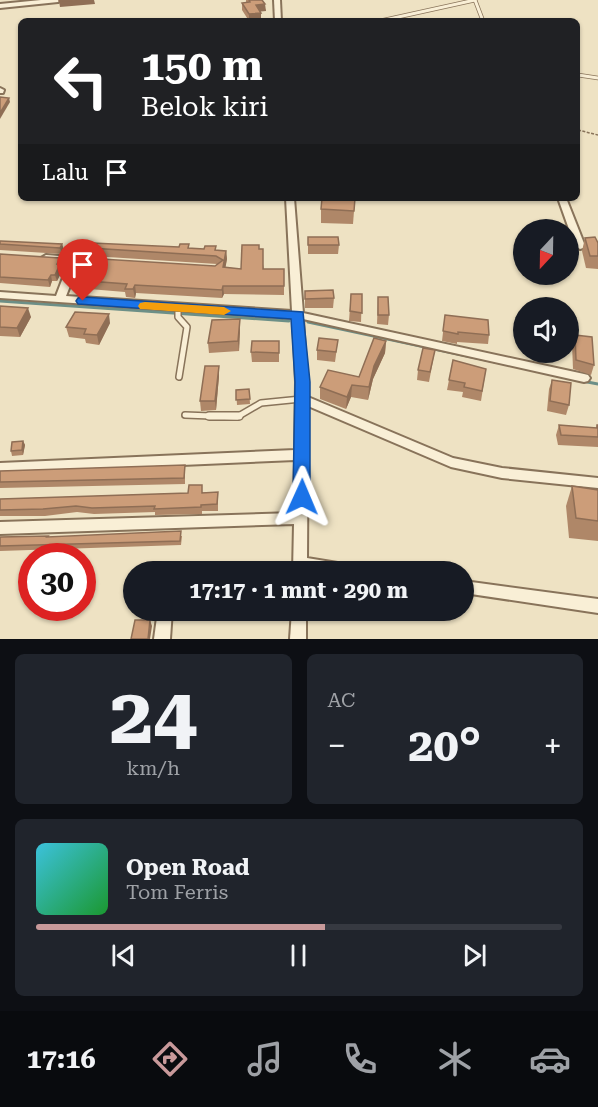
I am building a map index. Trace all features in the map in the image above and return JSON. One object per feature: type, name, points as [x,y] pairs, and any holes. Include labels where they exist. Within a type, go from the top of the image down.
[{"type":"street","points":[[0,6],[58,0]]},
{"type":"street","points":[[277,0],[278,18]]},
{"type":"street","points":[[290,201],[303,399],[300,561]]},
{"type":"street","points":[[563,201],[580,246]]},
{"type":"street","points":[[32,257],[110,262]]},
{"type":"street","points":[[59,300],[75,260]]},
{"type":"street","points":[[0,295],[178,311],[298,315],[584,378]]},
{"type":"street","points":[[303,399],[451,462],[502,473],[598,483]]},
{"type":"street","points":[[0,468],[302,455]]},
{"type":"street","points":[[0,528],[301,518]]},
{"type":"street","points":[[474,588],[598,606]]},
{"type":"street","points":[[162,639],[164,621]]},
{"type":"street","points":[[298,639],[299,621]]},
{"type":"lane","points":[[394,18],[475,0],[482,18]]},
{"type":"lane","points":[[580,75],[598,78]]},
{"type":"lane","points":[[178,311],[187,327],[179,377]]},
{"type":"lane","points":[[185,415],[237,417],[261,404],[303,399]]},
{"type":"path","points":[[580,130],[598,135]]},
{"type":"building","points":[[249,0],[262,0],[265,4],[256,5],[261,13],[249,14],[242,3],[250,2]]},
{"type":"building","points":[[0,97],[9,98],[0,113]]},
{"type":"building","points":[[322,201],[355,201],[354,211],[321,209]]},
{"type":"building","points":[[308,237],[338,237],[339,245],[308,245]]},
{"type":"building","points":[[595,237],[598,243],[598,256],[590,256],[585,238]]},
{"type":"building","points":[[0,241],[62,244],[60,248],[0,244]]},
{"type":"building","points":[[92,243],[179,247],[180,244],[189,244],[188,248],[204,249],[205,246],[216,246],[215,250],[226,251],[223,267],[241,269],[242,245],[259,245],[259,249],[263,249],[263,269],[284,269],[284,286],[223,286],[222,290],[135,285],[133,289],[125,289],[127,284],[75,280],[85,258],[215,266],[223,260],[216,256],[90,248]]},
{"type":"building","points":[[0,254],[60,258],[57,264],[60,264],[55,275],[51,275],[48,280],[0,277]]},
{"type":"building","points":[[333,290],[334,298],[305,299],[305,291]]},
{"type":"building","points":[[351,294],[362,294],[362,313],[350,311]]},
{"type":"building","points":[[378,297],[388,297],[389,315],[378,315]]},
{"type":"building","points":[[0,306],[28,308],[17,328],[0,327]]},
{"type":"building","points":[[75,312],[109,314],[97,335],[84,334],[86,329],[66,327]]},
{"type":"building","points":[[445,315],[488,320],[489,335],[443,331]]},
{"type":"building","points":[[240,319],[238,341],[208,343],[212,320]]},
{"type":"building","points":[[579,335],[592,337],[594,365],[579,361]]},
{"type":"building","points":[[319,338],[338,340],[336,352],[317,350]]},
{"type":"building","points":[[374,338],[386,341],[374,366],[369,387],[352,385],[347,397],[320,387],[328,370],[359,377]]},
{"type":"building","points":[[252,341],[279,341],[279,353],[251,352]]},
{"type":"building","points":[[423,348],[435,350],[430,372],[418,370]]},
{"type":"building","points":[[453,360],[486,369],[482,391],[464,387],[465,383],[449,380]]},
{"type":"building","points":[[205,366],[219,366],[215,401],[200,401]]},
{"type":"building","points":[[552,380],[571,383],[569,405],[550,401]]},
{"type":"building","points":[[249,389],[250,399],[236,400],[236,390]]},
{"type":"building","points":[[559,425],[597,428],[598,425],[598,437],[561,435]]},
{"type":"building","points":[[23,441],[22,450],[11,451],[12,442]]},
{"type":"building","points":[[185,465],[184,478],[0,482],[0,471]]},
{"type":"building","points":[[189,485],[202,485],[202,493],[218,492],[217,504],[154,509],[155,506],[92,508],[76,506],[0,510],[0,499],[188,493]]},
{"type":"building","points":[[572,486],[598,490],[598,521],[576,518]]},
{"type":"building","points":[[181,531],[180,541],[18,543],[18,546],[0,546],[0,537]]},
{"type":"building","points":[[135,621],[150,621],[148,639],[131,639]]},
{"type":"waterway","points":[[0,301],[289,321]]},
{"type":"waterway","points":[[308,322],[500,363]]},
{"type":"waterway","points":[[582,381],[598,384]]},
{"type":"slow traffic","points":[[145,306],[224,311]]},
{"type":"route","points":[[83,301],[298,315],[302,382],[302,497]]}]
